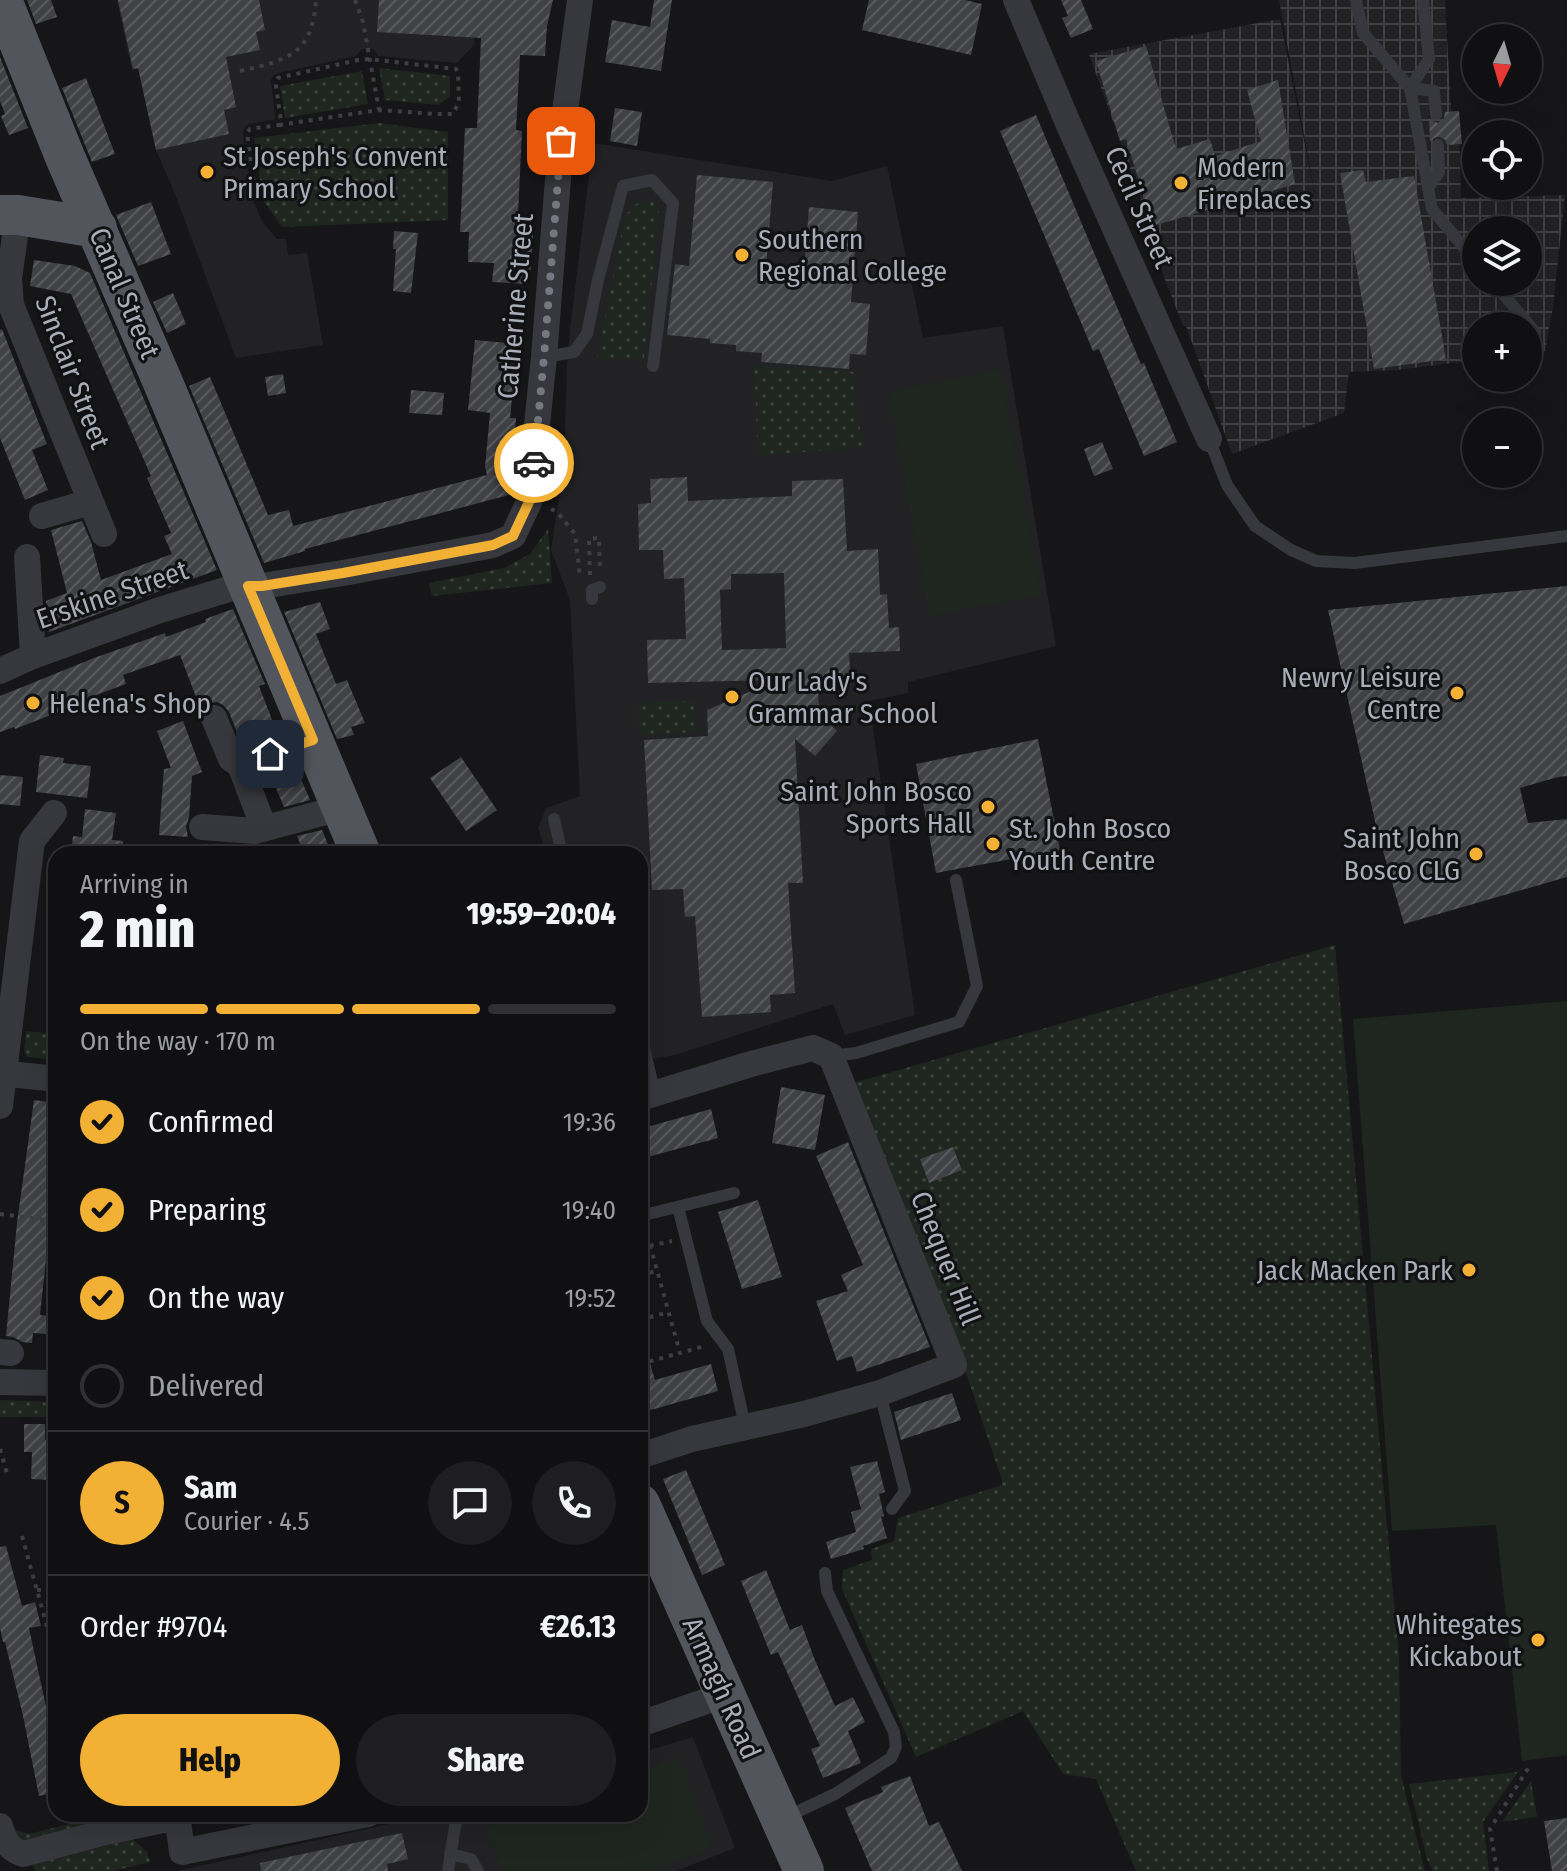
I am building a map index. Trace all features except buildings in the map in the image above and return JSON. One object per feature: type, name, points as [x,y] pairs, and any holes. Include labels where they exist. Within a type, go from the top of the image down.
[{"type":"main road","name":"Canal Street","points":[[2,0],[65,157],[248,586]]},
{"type":"main road","points":[[9,215],[97,228]]},
{"type":"main road","points":[[248,586],[358,846]]},
{"type":"main road","name":"Armagh Road","points":[[648,1522],[804,1871]]},
{"type":"street","name":"Catherine Street","points":[[248,586],[389,565],[493,545],[513,536],[529,502],[561,141],[580,0]]},
{"type":"street","name":"Cecil Street","points":[[1016,0],[1209,439]]},
{"type":"street","name":"Sinclair Street","points":[[9,215],[6,305],[104,534]]},
{"type":"street","points":[[42,516],[90,502]]},
{"type":"street","points":[[27,557],[33,656]]},
{"type":"street","name":"Erskine Street","points":[[0,671],[160,610],[235,587],[248,586]]},
{"type":"street","points":[[214,718],[231,759],[240,765],[261,820]]},
{"type":"street","points":[[240,765],[313,740]]},
{"type":"street","points":[[202,827],[255,831],[341,808]]},
{"type":"street","points":[[0,1106],[32,841],[54,813]]},
{"type":"street","points":[[648,1096],[813,1048],[831,1056]]},
{"type":"street","name":"Chequer Hill","points":[[648,1453],[692,1439],[880,1393],[954,1365],[831,1056]]},
{"type":"street","points":[[2,1073],[48,1078]]},
{"type":"street","points":[[0,1382],[48,1383]]},
{"type":"street","points":[[648,1721],[724,1695]]},
{"type":"street","points":[[0,1826],[4,1841],[23,1854],[150,1822]]},
{"type":"street","points":[[178,1822],[182,1852],[329,1822]]},
{"type":"lane","points":[[1356,0],[1363,33],[1410,88],[1432,209],[1462,245]]},
{"type":"lane","points":[[1410,88],[1429,59],[1423,0]]},
{"type":"lane","points":[[1410,88],[1434,91],[1436,114]]},
{"type":"lane","points":[[1428,188],[1439,172],[1438,145]]},
{"type":"lane","points":[[544,357],[574,352],[587,334],[623,186],[652,180],[673,203],[653,366]]},
{"type":"lane","points":[[1505,296],[1518,312]]},
{"type":"lane","points":[[1209,439],[1227,485],[1255,526],[1291,550],[1316,561],[1355,563],[1567,536]]},
{"type":"lane","points":[[592,599],[592,590],[600,587]]},
{"type":"lane","points":[[554,819],[560,846]]},
{"type":"lane","points":[[831,1056],[856,1053],[959,1022],[977,986],[956,880]]},
{"type":"lane","points":[[648,1214],[734,1193]]},
{"type":"lane","points":[[678,1207],[707,1321],[728,1349],[745,1426]]},
{"type":"lane","points":[[880,1393],[905,1491],[892,1509]]},
{"type":"lane","points":[[781,1819],[835,1794],[891,1758],[896,1747],[894,1732],[827,1591],[825,1573]]},
{"type":"lane","points":[[448,1871],[456,1822]]},
{"type":"lane","points":[[450,1854],[471,1859],[478,1871]]},
{"type":"path","points":[[240,71],[274,64],[296,53],[311,30],[316,0]]},
{"type":"path","points":[[355,0],[363,22],[379,110]]},
{"type":"path","points":[[279,125],[278,78],[369,59],[456,69],[458,72],[459,102],[453,114],[379,110],[279,125],[250,129],[247,132],[255,192],[297,185]]},
{"type":"path","points":[[549,508],[557,512],[575,534],[580,576],[590,576],[589,539],[599,538],[600,587]]},
{"type":"path","points":[[0,1214],[48,1220]]},
{"type":"path","points":[[680,1353],[650,1245],[686,1238]]},
{"type":"path","points":[[648,1273],[657,1271]]},
{"type":"path","points":[[648,1318],[669,1312]]},
{"type":"path","points":[[648,1362],[723,1341]]},
{"type":"path","points":[[0,1449],[8,1477]]},
{"type":"path","points":[[22,1536],[48,1630]]},
{"type":"path","points":[[37,1590],[48,1590]]},
{"type":"path","points":[[1497,1871],[1490,1829],[1529,1767]]},
{"type":"shaded area","name":"St Joseph's Convent Primary School","points":[[480,0],[474,45],[457,63],[378,56],[373,49],[362,49],[356,56],[279,73],[271,80],[275,118],[245,127],[244,146],[254,203],[262,221],[277,239],[286,239],[288,255],[307,253],[323,345],[236,358],[156,150],[139,69],[132,70],[117,1]]},
{"type":"shaded area","points":[[1279,0],[1445,0],[1451,111],[1459,111],[1461,198],[1542,200],[1542,196],[1565,195],[1553,307],[1545,351],[1542,351],[1542,312],[1462,312],[1462,362],[1349,372],[1344,413],[1232,454],[1186,326],[1183,326],[1146,230],[1151,228],[1089,54],[1280,19],[1320,221]]},
{"type":"shaded area","points":[[379,68],[450,76],[450,96],[439,105],[385,100]]},
{"type":"shaded area","points":[[362,71],[368,104],[285,118],[280,86]]},
{"type":"shaded area","points":[[379,123],[448,132],[448,220],[282,227],[263,200],[254,138]]},
{"type":"shaded area","name":"Our Lady's Grammar School","points":[[593,143],[832,181],[887,166],[923,338],[1003,326],[1056,646],[908,682],[908,693],[869,701],[915,1015],[845,1035],[833,1004],[675,1055],[648,1060],[648,846],[544,846],[538,828],[546,808],[580,796],[570,600],[551,550],[564,466],[570,329]]},
{"type":"shaded area","points":[[652,200],[659,211],[644,359],[597,359],[625,216],[638,202]]},
{"type":"shaded area","points":[[754,366],[854,372],[862,448],[758,455]]},
{"type":"shaded area","points":[[1001,369],[1042,595],[929,616],[888,392]]},
{"type":"shaded area","points":[[548,529],[552,583],[432,596],[429,583],[504,568],[530,554]]},
{"type":"shaded area","points":[[695,701],[696,732],[639,735],[637,703]]},
{"type":"shaded area","points":[[1335,945],[1399,1659],[1401,1775],[1425,1871],[1136,1871],[1096,1779],[1063,1774],[1023,1711],[916,1757],[842,1589],[843,1570],[872,1560],[871,1549],[894,1541],[898,1518],[1002,1485],[963,1364],[850,1084]]},
{"type":"shaded area","name":"Jack Macken Park","points":[[1567,1001],[1567,1755],[1522,1761],[1496,1525],[1392,1531],[1353,1019]]},
{"type":"shaded area","points":[[26,1031],[48,1033],[48,1059],[27,1057],[24,1051]]},
{"type":"shaded area","points":[[0,1400],[48,1402],[48,1417],[0,1417]]},
{"type":"shaded area","points":[[693,1737],[735,1848],[676,1871],[177,1871],[398,1822],[648,1822],[648,1751]]},
{"type":"shaded area","points":[[679,1757],[712,1848],[651,1871],[502,1871],[486,1828],[503,1822],[648,1822],[648,1769]]},
{"type":"shaded area","points":[[1518,1772],[1483,1822],[1489,1871],[1433,1871],[1427,1859],[1409,1784]]},
{"type":"shaded area","points":[[1531,1781],[1537,1817],[1502,1822]]},
{"type":"shaded area","points":[[78,1822],[112,1822],[16,1843],[13,1829],[29,1834]]},
{"type":"shaded area","points":[[133,1839],[147,1852],[150,1862],[113,1871],[35,1871],[33,1864]]},
{"type":"way so far","points":[[534,463],[561,141]]},
{"type":"place","name":"St Joseph's Convent Primary School","points":[[207,172]]},
{"type":"place","name":"Modern Fireplaces","points":[[1181,183]]},
{"type":"place","name":"Southern Regional College","points":[[742,255]]},
{"type":"place","name":"Newry Leisure Centre","points":[[1457,693]]},
{"type":"place","name":"Our Lady's Grammar School","points":[[732,697]]},
{"type":"place","name":"Helena's Shop","points":[[33,703]]},
{"type":"place","name":"Saint John Bosco Sports Hall","points":[[988,807]]},
{"type":"place","name":"St. John Bosco Youth Centre","points":[[993,844]]},
{"type":"place","name":"Saint John Bosco CLG","points":[[1476,854]]},
{"type":"place","name":"Jack Macken Park","points":[[1469,1270]]},
{"type":"place","name":"Whitegates Kickabout","points":[[1538,1640]]},
{"type":"route","points":[[270,754],[313,740],[248,586],[343,573],[493,545],[513,536],[529,502],[534,463]]}]
